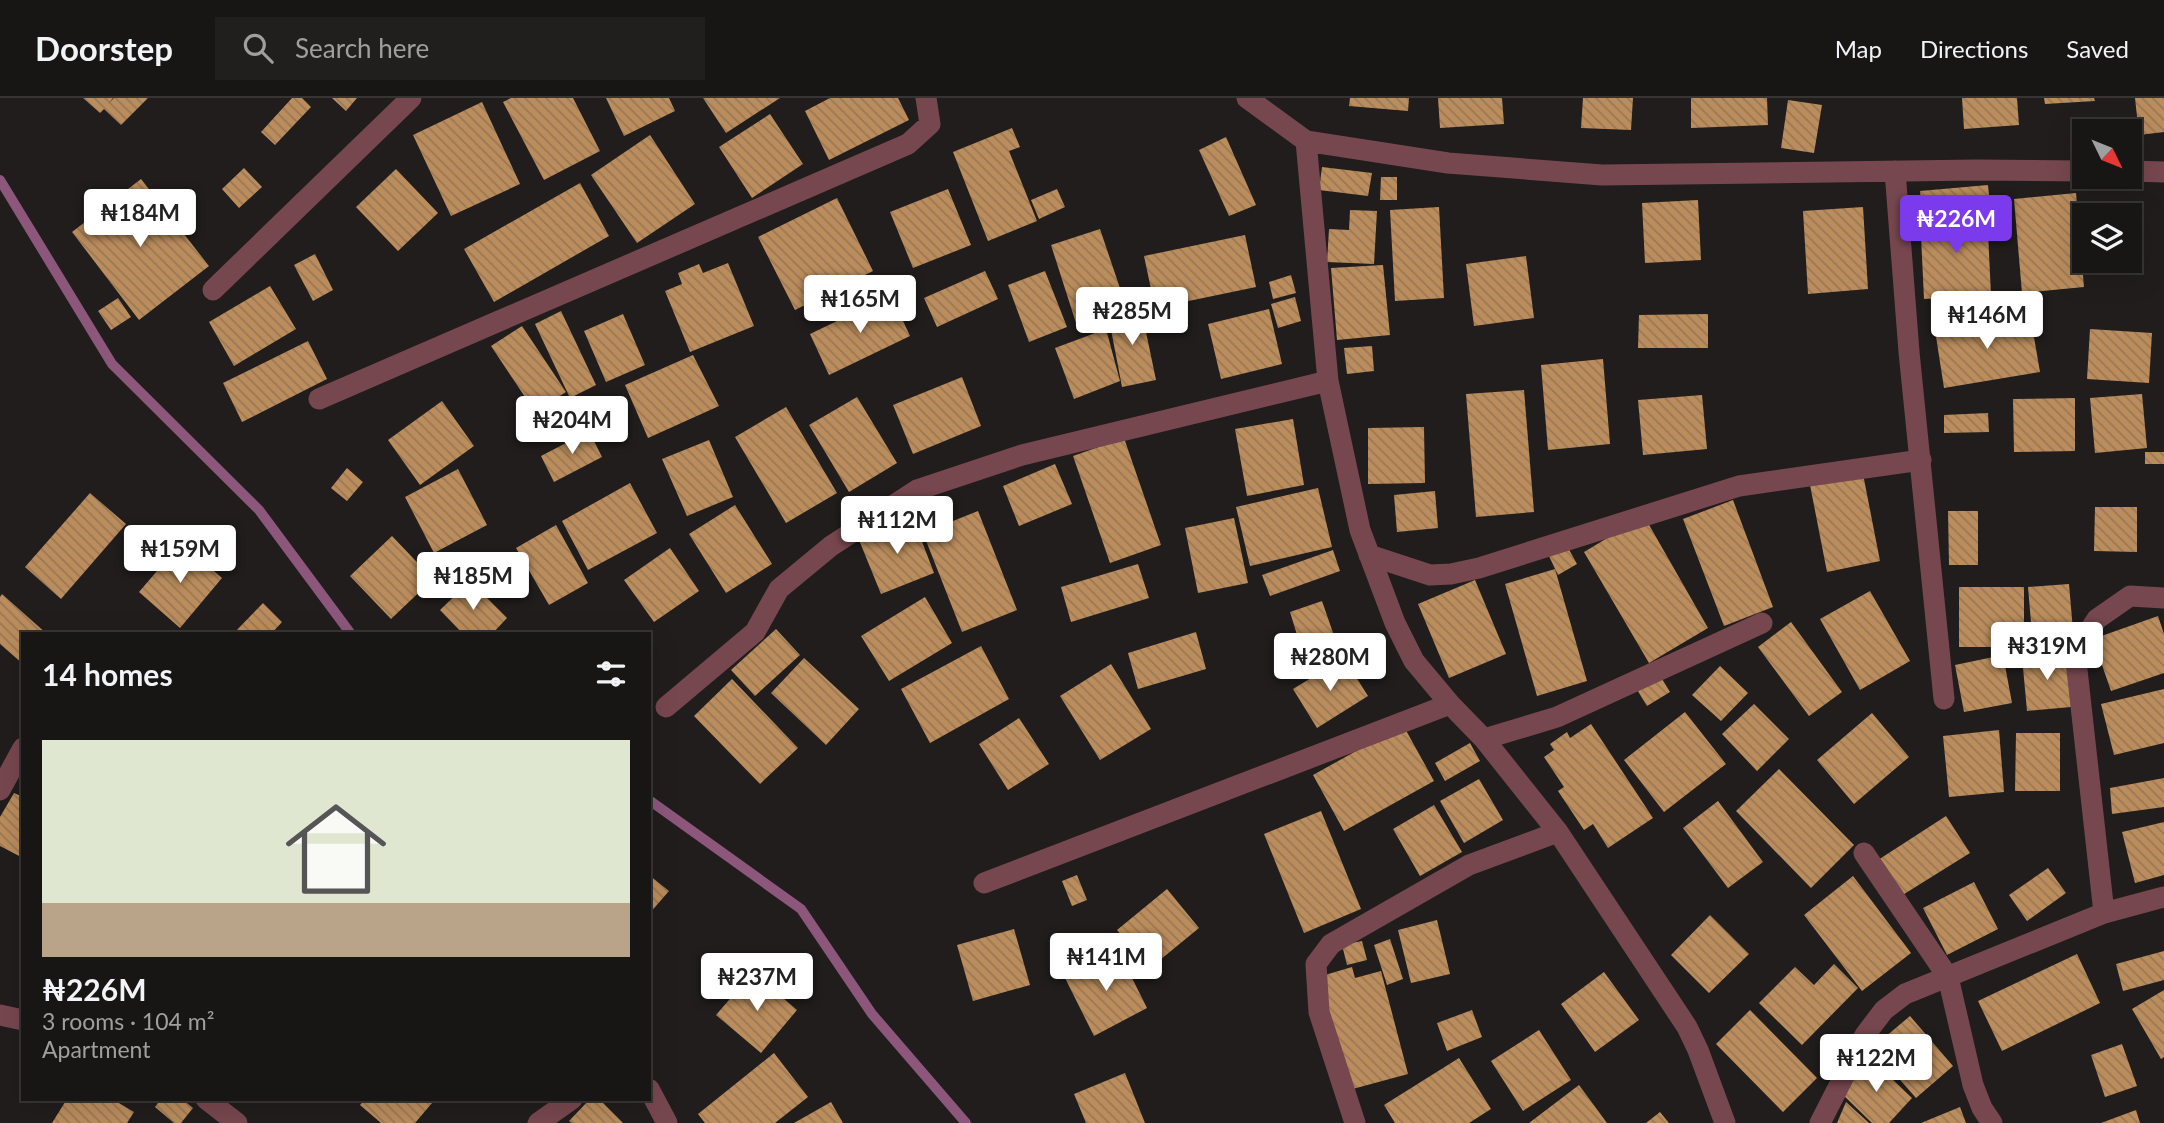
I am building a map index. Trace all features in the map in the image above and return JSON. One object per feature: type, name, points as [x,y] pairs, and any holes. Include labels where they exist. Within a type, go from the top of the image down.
[{"type":"street","points":[[212,290],[411,98]]},
{"type":"street","points":[[319,399],[908,144],[930,124],[926,98]]},
{"type":"street","points":[[1247,98],[1306,141],[1448,163],[1602,175],[2072,171]]},
{"type":"street","points":[[1306,141],[1328,382],[1360,530],[1395,623],[1414,661],[1484,739],[1558,832],[1687,1027],[1725,1123]]},
{"type":"street","points":[[1895,171],[1909,352],[1944,699]]},
{"type":"street","points":[[2142,171],[2164,172]]},
{"type":"street","points":[[666,707],[755,632],[779,589],[831,546],[917,490],[1022,455],[1328,382]]},
{"type":"street","points":[[1369,555],[1430,575],[1451,574],[1479,568],[1738,486],[1921,460]]},
{"type":"street","points":[[2104,913],[2075,652],[2097,618],[2130,596],[2164,598]]},
{"type":"street","points":[[1484,739],[1556,717],[1762,623]]},
{"type":"street","points":[[985,883],[1450,704]]},
{"type":"street","points":[[0,790],[21,752]]},
{"type":"street","points":[[1355,1123],[1319,1012],[1316,964],[1331,944],[1469,865],[1558,832]]},
{"type":"street","points":[[1864,853],[1948,977],[1973,1085],[1982,1108],[1992,1123]]},
{"type":"street","points":[[1820,1123],[1865,1035],[1884,1010],[1905,994],[2104,913],[2164,897]]},
{"type":"street","points":[[0,1015],[21,1020]]},
{"type":"street","points":[[651,1093],[667,1123]]},
{"type":"street","points":[[209,1101],[237,1123]]},
{"type":"street","points":[[538,1123],[569,1101]]},
{"type":"building","points":[[83,98],[113,98],[109,103],[114,98],[148,98],[121,125],[104,109],[100,113]]},
{"type":"building","points":[[292,98],[302,98],[311,107],[275,145],[261,132]]},
{"type":"building","points":[[332,98],[357,98],[346,111]]},
{"type":"building","points":[[511,98],[573,98],[600,151],[544,180],[503,102]]},
{"type":"building","points":[[606,98],[669,98],[675,111],[624,136]]},
{"type":"building","points":[[703,98],[780,98],[726,133]]},
{"type":"building","points":[[830,98],[898,98],[909,120],[829,160],[805,111]]},
{"type":"building","points":[[1350,98],[1409,98],[1408,111],[1349,106]]},
{"type":"building","points":[[1438,98],[1502,98],[1504,124],[1440,128]]},
{"type":"building","points":[[1583,98],[1633,98],[1631,130],[1581,128]]},
{"type":"building","points":[[1691,98],[1767,98],[1768,125],[1691,128]]},
{"type":"building","points":[[1962,98],[2017,98],[2019,125],[1964,129]]},
{"type":"building","points":[[2044,98],[2094,98],[2095,101],[2045,104]]},
{"type":"building","points":[[2135,98],[2164,98],[2164,132],[2142,135],[2142,119],[2137,119]]},
{"type":"building","points":[[1788,100],[1822,105],[1814,153],[1781,148]]},
{"type":"building","points":[[482,102],[520,184],[451,216],[413,135]]},
{"type":"building","points":[[770,114],[803,164],[752,198],[719,147]]},
{"type":"building","points":[[1012,128],[1020,147],[1009,151],[1037,221],[988,241],[953,152]]},
{"type":"building","points":[[650,135],[695,204],[637,243],[591,175]]},
{"type":"building","points":[[1226,137],[1256,205],[1229,216],[1199,150]]},
{"type":"building","points":[[1322,167],[1372,173],[1368,196],[1319,190]]},
{"type":"building","points":[[244,168],[262,187],[239,208],[222,189]]},
{"type":"building","points":[[396,169],[438,213],[398,251],[356,207]]},
{"type":"building","points":[[1381,177],[1397,177],[1397,200],[1380,200]]},
{"type":"building","points":[[141,179],[209,266],[139,320],[72,232]]},
{"type":"building","points":[[580,183],[609,236],[494,302],[464,249]]},
{"type":"building","points":[[1988,185],[1990,205],[1922,210],[1920,191]]},
{"type":"building","points":[[948,189],[971,245],[913,268],[890,212]]},
{"type":"building","points":[[1057,189],[1065,207],[1039,219],[1031,200]]},
{"type":"building","points":[[2076,193],[2077,203],[2072,203],[2072,273],[2083,273],[2084,287],[2022,293],[2014,199]]},
{"type":"building","points":[[837,198],[873,271],[795,310],[758,237]]},
{"type":"building","points":[[1698,200],[1701,260],[1645,263],[1642,203]]},
{"type":"building","points":[[1439,207],[1444,298],[1395,301],[1390,210]]},
{"type":"building","points":[[1863,207],[1868,289],[1808,294],[1803,211]]},
{"type":"building","points":[[1350,210],[1377,211],[1374,264],[1327,262],[1329,229],[1349,230]]},
{"type":"building","points":[[1987,211],[1991,295],[1924,299],[1920,215]]},
{"type":"building","points":[[1100,229],[1126,306],[1076,323],[1051,245]]},
{"type":"building","points":[[1245,235],[1256,287],[1155,308],[1144,256]]},
{"type":"building","points":[[315,254],[333,290],[313,301],[294,265]]},
{"type":"building","points":[[1526,256],[1534,318],[1474,326],[1466,264]]},
{"type":"building","points":[[728,263],[754,326],[690,352],[665,291],[682,284],[678,273],[699,264],[703,273]]},
{"type":"building","points":[[1383,265],[1390,335],[1337,340],[1331,268]]},
{"type":"building","points":[[985,271],[998,299],[937,327],[924,298]]},
{"type":"building","points":[[1045,271],[1067,327],[1029,342],[1008,285]]},
{"type":"building","points":[[1291,275],[1296,293],[1273,299],[1269,282]]},
{"type":"building","points":[[270,286],[296,329],[234,366],[209,322]]},
{"type":"building","points":[[891,295],[910,336],[829,375],[810,334]]},
{"type":"building","points":[[1295,297],[1301,321],[1278,328],[1271,304]]},
{"type":"building","points":[[118,298],[131,317],[111,330],[98,311]]},
{"type":"building","points":[[1141,308],[1156,380],[1122,387],[1108,314]]},
{"type":"building","points":[[1269,309],[1282,364],[1221,379],[1208,324]]},
{"type":"building","points":[[561,311],[596,385],[570,398],[535,324]]},
{"type":"building","points":[[623,314],[645,365],[606,382],[584,331]]},
{"type":"building","points":[[1708,314],[1708,348],[1638,348],[1639,315]]},
{"type":"building","points":[[2030,314],[2040,372],[1944,388],[1935,330]]},
{"type":"building","points":[[522,326],[566,392],[535,412],[491,346]]},
{"type":"building","points":[[1106,329],[1120,381],[1074,399],[1055,348]]},
{"type":"building","points":[[2090,329],[2152,333],[2149,383],[2087,379]]},
{"type":"building","points":[[308,341],[327,379],[242,422],[223,383]]},
{"type":"building","points":[[1372,346],[1374,371],[1347,374],[1344,348]]},
{"type":"building","points":[[693,355],[719,406],[648,438],[625,385]]},
{"type":"building","points":[[1603,359],[1610,444],[1548,450],[1541,365]]},
{"type":"building","points":[[962,377],[981,426],[913,454],[893,405]]},
{"type":"building","points":[[1524,390],[1534,512],[1476,517],[1466,394]]},
{"type":"building","points":[[2142,394],[2147,448],[2095,453],[2090,398]]},
{"type":"building","points":[[1702,395],[1707,449],[1643,455],[1638,400]]},
{"type":"building","points":[[857,397],[897,463],[849,492],[809,425]]},
{"type":"building","points":[[2075,398],[2075,451],[2014,452],[2013,399]]},
{"type":"building","points":[[442,401],[474,446],[420,485],[388,440]]},
{"type":"building","points":[[786,407],[837,493],[786,523],[735,437]]},
{"type":"building","points":[[1988,413],[1989,432],[1944,433],[1944,415]]},
{"type":"building","points":[[1293,419],[1304,485],[1247,496],[1235,429]]},
{"type":"building","points":[[1424,427],[1425,483],[1368,484],[1368,428]]},
{"type":"building","points":[[589,431],[602,457],[554,482],[541,456]]},
{"type":"building","points":[[1124,438],[1161,545],[1110,563],[1073,456]]},
{"type":"building","points":[[709,440],[733,497],[687,516],[662,459]]},
{"type":"building","points":[[2145,452],[2164,452],[2164,464],[2145,464]]},
{"type":"building","points":[[1055,464],[1072,504],[1019,526],[1003,486]]},
{"type":"building","points":[[347,468],[363,482],[347,501],[331,488]]},
{"type":"building","points":[[458,469],[487,525],[434,553],[405,497]]},
{"type":"building","points":[[1863,474],[1880,561],[1827,572],[1810,485]]},
{"type":"building","points":[[630,483],[657,533],[588,570],[562,521]]},
{"type":"building","points":[[1318,488],[1332,547],[1250,566],[1236,507]]},
{"type":"building","points":[[1435,491],[1438,528],[1397,532],[1394,495]]},
{"type":"building","points":[[90,493],[126,524],[61,599],[25,567]]},
{"type":"building","points":[[1733,500],[1773,607],[1724,626],[1683,519]]},
{"type":"building","points":[[735,505],[772,564],[726,593],[689,534]]},
{"type":"building","points":[[2095,507],[2137,507],[2137,552],[2094,551]]},
{"type":"building","points":[[978,511],[1017,610],[962,632],[923,533]]},
{"type":"building","points":[[1948,511],[1978,511],[1978,565],[1949,565]]},
{"type":"building","points":[[1644,516],[1708,628],[1649,663],[1584,552]]},
{"type":"building","points":[[913,518],[934,573],[881,594],[859,540]]},
{"type":"building","points":[[1234,518],[1248,583],[1198,593],[1185,528]]},
{"type":"building","points":[[556,525],[588,583],[549,605],[516,548]]},
{"type":"building","points":[[392,536],[433,579],[391,619],[350,576]]},
{"type":"building","points":[[181,543],[222,578],[180,628],[139,592]]},
{"type":"building","points":[[1566,544],[1577,564],[1558,575],[1548,554]]},
{"type":"building","points":[[670,548],[699,591],[654,622],[624,580]]},
{"type":"building","points":[[1333,550],[1340,571],[1270,596],[1262,575]]},
{"type":"building","points":[[1138,564],[1149,598],[1071,622],[1061,587]]},
{"type":"building","points":[[1555,569],[1587,681],[1537,696],[1505,584]]},
{"type":"building","points":[[1475,580],[1506,654],[1449,678],[1418,604]]},
{"type":"building","points":[[470,581],[507,618],[494,632],[461,632],[440,610]]},
{"type":"building","points":[[2069,584],[2074,642],[2033,646],[2028,587]]},
{"type":"building","points":[[1959,587],[2024,587],[2024,647],[1959,647]]},
{"type":"building","points":[[1870,591],[1910,661],[1860,690],[1820,619]]},
{"type":"building","points":[[2,594],[45,632],[21,632],[21,662],[0,644]]},
{"type":"building","points":[[925,597],[952,643],[889,681],[861,636]]},
{"type":"building","points":[[1322,601],[1339,650],[1305,661],[1290,612]]},
{"type":"building","points":[[263,603],[282,622],[273,632],[235,632]]},
{"type":"building","points":[[2158,616],[2164,634],[2164,673],[2111,691],[2093,639]]},
{"type":"building","points":[[1791,622],[1842,692],[1809,716],[1758,647]]},
{"type":"building","points":[[776,629],[800,655],[755,696],[731,670]]},
{"type":"building","points":[[1196,632],[1206,669],[1138,689],[1128,653]]},
{"type":"building","points":[[1377,643],[1384,660],[1357,671],[1350,654]]},
{"type":"building","points":[[981,646],[1009,699],[930,743],[901,689]]},
{"type":"building","points":[[2067,653],[2071,707],[2027,711],[2022,657]]},
{"type":"building","points":[[2003,655],[2012,703],[1964,712],[1955,665]]},
{"type":"building","points":[[804,658],[859,709],[826,745],[771,693]]},
{"type":"building","points":[[1344,658],[1368,696],[1317,728],[1293,689]]},
{"type":"building","points":[[1111,664],[1151,729],[1100,760],[1060,696]]},
{"type":"building","points":[[1720,666],[1748,693],[1721,721],[1692,695]]},
{"type":"building","points":[[1659,674],[1670,692],[1647,706],[1636,688]]},
{"type":"building","points":[[732,679],[798,748],[760,784],[694,716]]},
{"type":"building","points":[[2164,689],[2164,743],[2114,755],[2101,704]]},
{"type":"building","points":[[1754,704],[1789,739],[1757,771],[1722,734]]},
{"type":"building","points":[[1685,712],[1726,764],[1664,812],[1624,760]]},
{"type":"building","points":[[1872,713],[1909,757],[1854,804],[1817,760]]},
{"type":"building","points":[[1019,718],[1049,764],[1008,790],[979,744]]},
{"type":"building","points":[[1591,724],[1653,818],[1608,848],[1593,824],[1584,830],[1558,791],[1564,787],[1544,757],[1554,750],[1550,744],[1567,732],[1570,738]]},
{"type":"building","points":[[1403,725],[1434,781],[1344,831],[1313,775]]},
{"type":"building","points":[[1999,730],[2004,792],[1949,797],[1943,736]]},
{"type":"building","points":[[2016,733],[2060,733],[2060,791],[2015,791]]},
{"type":"building","points":[[1470,743],[1480,761],[1445,781],[1435,763]]},
{"type":"building","points":[[1779,769],[1854,845],[1811,888],[1736,811]]},
{"type":"building","points":[[2164,778],[2164,807],[2112,814],[2110,788]]},
{"type":"building","points":[[1479,779],[1503,820],[1464,843],[1440,801]]},
{"type":"building","points":[[14,793],[21,796],[21,857],[0,846],[0,817]]},
{"type":"building","points":[[1718,801],[1763,862],[1728,888],[1683,828]]},
{"type":"building","points":[[1434,805],[1462,852],[1420,876],[1393,829]]},
{"type":"building","points":[[1321,811],[1361,909],[1304,933],[1264,834]]},
{"type":"building","points":[[1946,816],[1970,853],[1901,896],[1878,860]]},
{"type":"building","points":[[2164,822],[2164,875],[2135,883],[2122,832]]},
{"type":"building","points":[[2048,868],[2066,893],[2027,921],[2009,895]]},
{"type":"building","points":[[1077,875],[1087,900],[1072,906],[1062,881]]},
{"type":"building","points":[[1853,876],[1911,953],[1862,991],[1804,915]]},
{"type":"building","points":[[651,877],[669,891],[651,912]]},
{"type":"building","points":[[1974,882],[1998,929],[1947,955],[1923,908]]},
{"type":"building","points":[[1167,889],[1199,928],[1149,969],[1117,930]]},
{"type":"building","points":[[1710,915],[1749,954],[1709,993],[1671,955]]},
{"type":"building","points":[[1437,920],[1450,974],[1411,983],[1398,930]]},
{"type":"building","points":[[1014,929],[1030,985],[973,1001],[957,945]]},
{"type":"building","points":[[1390,939],[1403,979],[1387,985],[1374,945]]},
{"type":"building","points":[[1362,941],[1367,960],[1347,965],[1342,945]]},
{"type":"building","points":[[1118,950],[1147,1008],[1094,1036],[1065,978]]},
{"type":"building","points":[[2164,951],[2164,980],[2123,991],[2116,964]]},
{"type":"building","points":[[2077,954],[2100,1003],[2002,1051],[1978,1001]]},
{"type":"building","points":[[1834,964],[1858,988],[1802,1045],[1759,1003],[1795,967],[1814,985]]},
{"type":"building","points":[[1352,967],[1355,978],[1381,971],[1408,1074],[1349,1090],[1321,988],[1325,975]]},
{"type":"building","points":[[753,972],[797,1010],[761,1053],[716,1015]]},
{"type":"building","points":[[1604,972],[1639,1020],[1595,1052],[1561,1004]]},
{"type":"building","points":[[2164,990],[2164,1057],[2161,1059],[2132,1009]]},
{"type":"building","points":[[1472,1010],[1482,1037],[1447,1051],[1437,1023]]},
{"type":"building","points":[[1750,1010],[1817,1078],[1783,1112],[1716,1044]]},
{"type":"building","points":[[1910,1016],[1953,1066],[1916,1098],[1872,1048]]},
{"type":"building","points":[[1539,1030],[1571,1080],[1523,1111],[1491,1061]]},
{"type":"building","points":[[2122,1044],[2137,1086],[2105,1097],[2091,1055]]},
{"type":"building","points":[[774,1053],[808,1097],[775,1123],[705,1123],[698,1114]]},
{"type":"building","points":[[1459,1058],[1491,1109],[1469,1123],[1395,1123],[1384,1105]]},
{"type":"building","points":[[1871,1059],[1912,1098],[1889,1123],[1872,1123],[1840,1092]]},
{"type":"building","points":[[1125,1073],[1145,1123],[1086,1123],[1074,1094]]},
{"type":"building","points":[[1579,1085],[1607,1123],[1529,1123]]},
{"type":"building","points":[[66,1101],[115,1101],[134,1112],[127,1123],[52,1123]]},
{"type":"building","points":[[160,1101],[184,1101],[193,1108],[181,1123],[174,1123],[155,1107]]},
{"type":"building","points":[[363,1101],[432,1103],[415,1123],[381,1123],[360,1105]]},
{"type":"building","points":[[588,1101],[601,1101],[623,1123],[572,1123],[569,1121]]},
{"type":"building","points":[[831,1102],[843,1123],[794,1123]]},
{"type":"building","points":[[1846,1102],[1869,1123],[1837,1123]]},
{"type":"building","points":[[1960,1107],[1966,1123],[1921,1123]]},
{"type":"building","points":[[2136,1110],[2140,1123],[2101,1123]]},
{"type":"building","points":[[1660,1112],[1669,1123],[1646,1123]]},
{"type":"waterway","points":[[0,180],[112,364],[259,510],[350,632]]},
{"type":"waterway","points":[[651,801],[801,909],[872,1014],[966,1123]]}]
